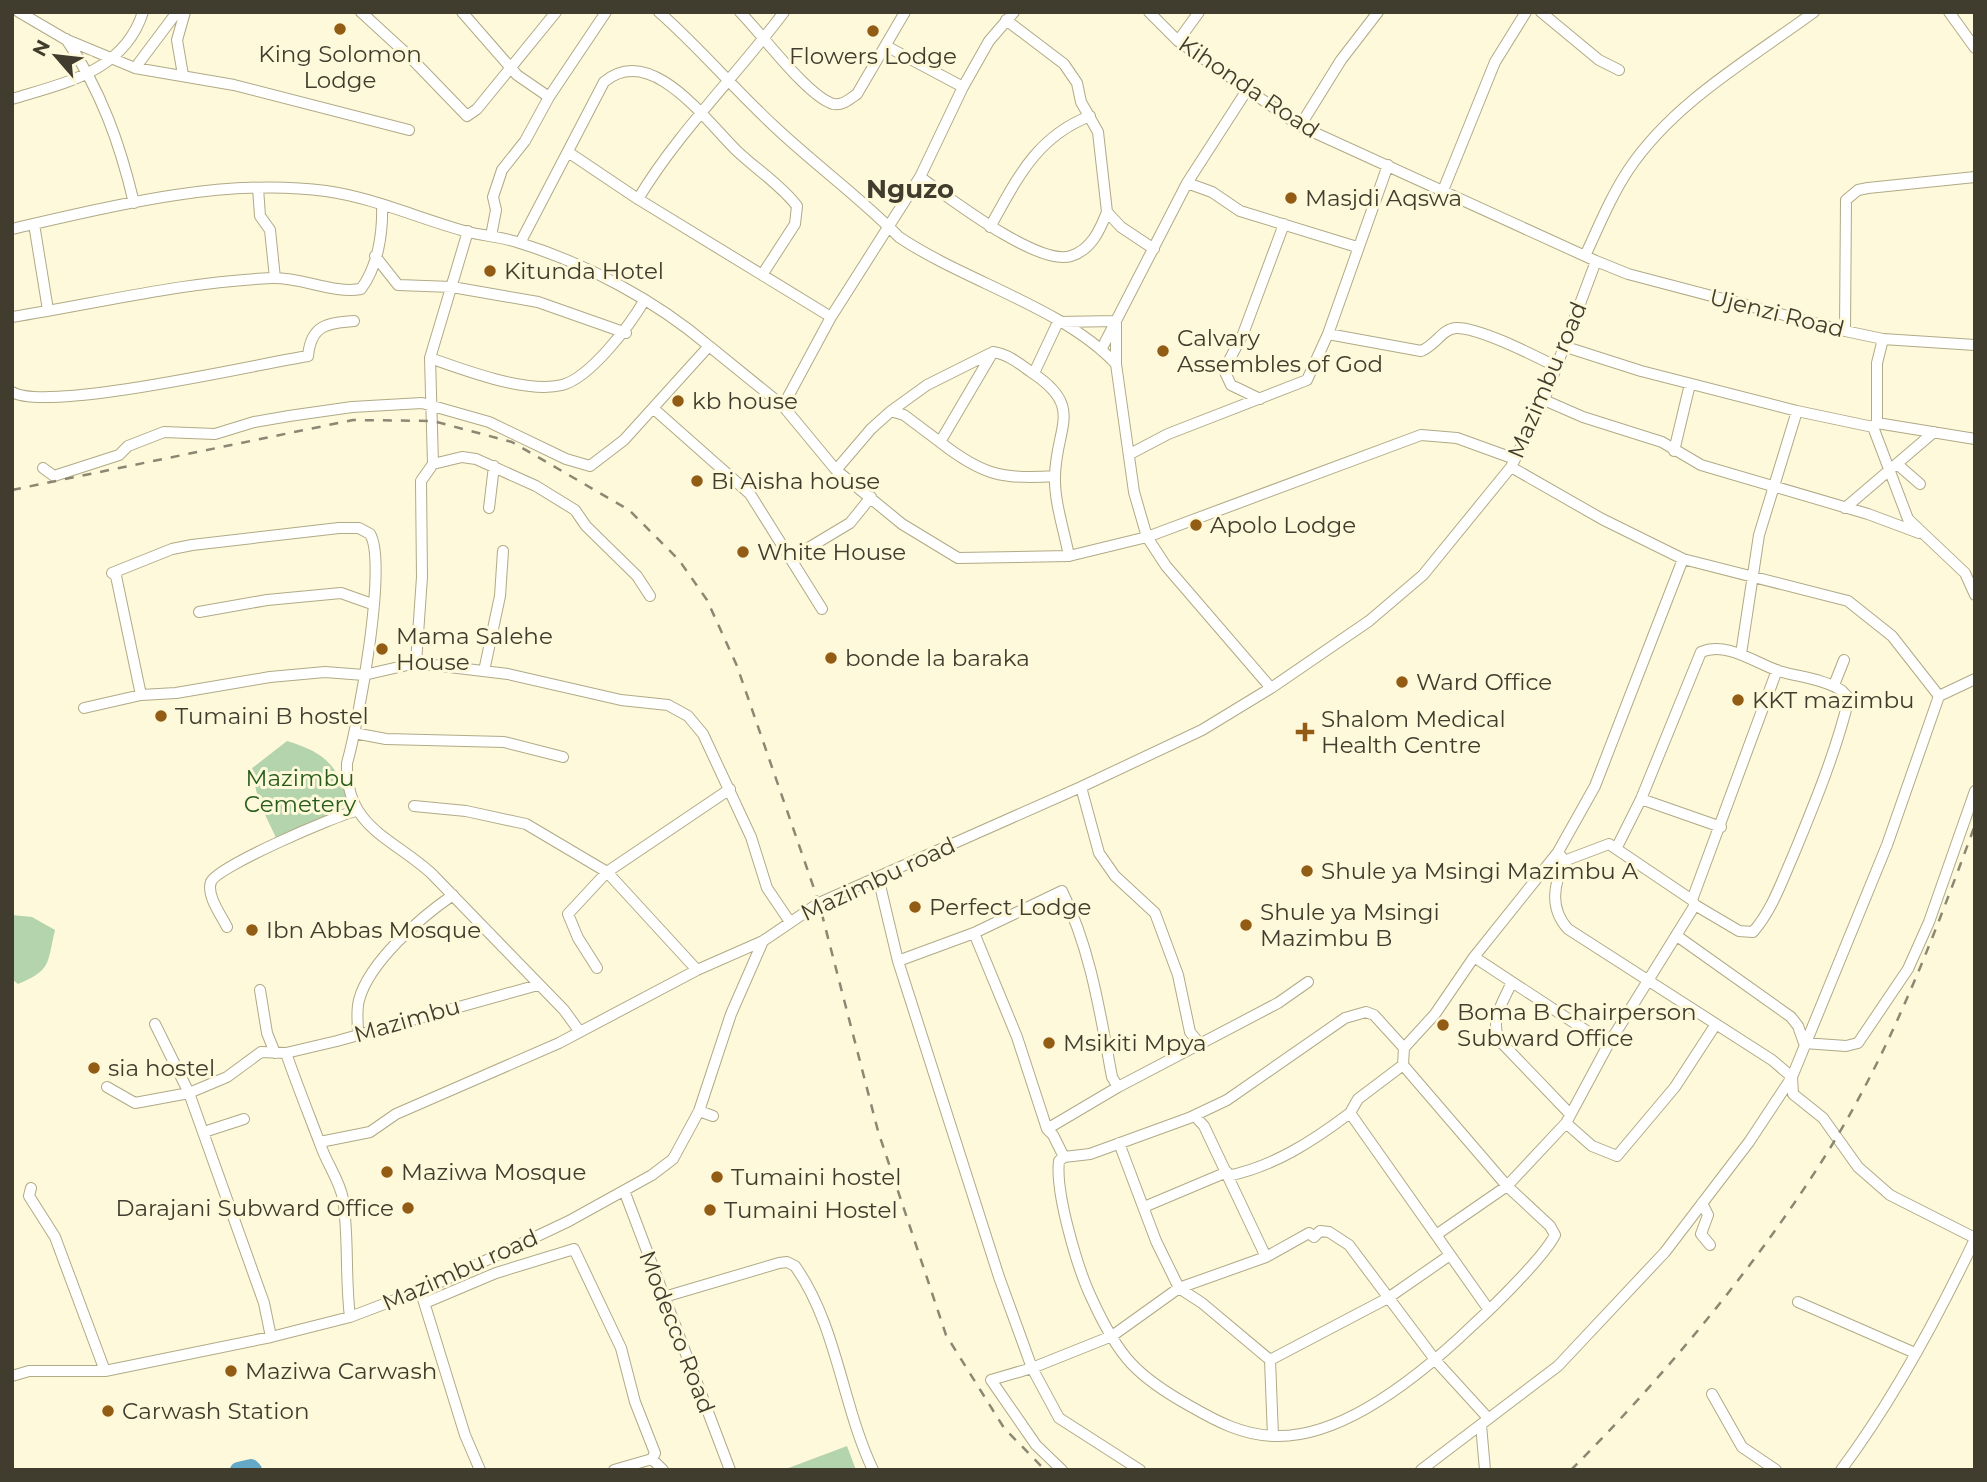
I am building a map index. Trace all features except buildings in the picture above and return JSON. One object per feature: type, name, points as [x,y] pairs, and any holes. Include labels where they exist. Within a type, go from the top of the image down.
[{"type":"street","points":[[19,12],[65,38],[135,68],[183,75],[409,130]]},
{"type":"street","points":[[12,99],[89,76],[130,38],[143,12]]},
{"type":"street","points":[[135,68],[177,12]]},
{"type":"street","points":[[183,75],[177,40],[186,12]]},
{"type":"street","points":[[361,12],[410,56],[467,116],[556,12]]},
{"type":"street","points":[[462,12],[517,75],[549,97]]},
{"type":"street","points":[[491,236],[496,210],[493,197],[502,170],[525,141],[549,97],[606,12]]},
{"type":"street","points":[[659,12],[693,41],[728,82],[890,228],[921,252],[1058,322],[1101,350],[1116,365]]},
{"type":"street","points":[[740,12],[814,93],[834,104],[845,103],[857,94],[905,12]]},
{"type":"street","points":[[638,199],[671,146],[702,114],[766,38],[784,12]]},
{"type":"street","name":"Kihonda Road","points":[[1149,12],[1178,41],[1300,126],[1585,256]]},
{"type":"street","points":[[1178,41],[1199,12]]},
{"type":"street","points":[[1300,126],[1341,60],[1378,12]]},
{"type":"street","points":[[1443,193],[1494,62],[1526,12]]},
{"type":"street","points":[[1541,12],[1599,60],[1619,70]]},
{"type":"street","points":[[1585,256],[1630,168],[1661,130],[1693,101],[1814,12]]},
{"type":"street","points":[[1949,12],[1975,48]]},
{"type":"street","points":[[783,406],[831,317],[920,177],[963,87],[989,41],[1010,16],[1064,64],[1077,83],[1081,102],[1098,132],[1107,212],[1121,228],[1153,249]]},
{"type":"street","points":[[65,38],[89,76],[122,151],[134,203]]},
{"type":"street","points":[[886,46],[963,87]]},
{"type":"street","points":[[520,243],[604,82],[616,72],[645,71],[671,86],[797,206],[796,225],[762,275]]},
{"type":"street","points":[[1101,350],[1187,183],[1247,90]]},
{"type":"street","points":[[990,227],[1025,165],[1040,148],[1066,125],[1090,116]]},
{"type":"street","points":[[568,152],[638,199],[831,317]]},
{"type":"street","points":[[1130,454],[1168,434],[1307,380],[1328,334],[1388,165]]},
{"type":"street","points":[[920,177],[990,227],[1038,251],[1069,257],[1088,247],[1107,212]]},
{"type":"street","points":[[1845,331],[1846,200],[1858,190],[1868,188],[1975,177]]},
{"type":"street","points":[[1187,183],[1212,192],[1240,211],[1357,247]]},
{"type":"street","points":[[258,188],[260,216],[270,230],[275,278]]},
{"type":"street","points":[[12,229],[134,203],[258,188],[323,191],[382,205],[468,232],[520,243],[578,266],[681,323],[783,406],[836,470],[902,524],[958,558],[1069,556],[1147,537],[1420,435],[1457,438],[1513,463],[1602,519],[1683,559],[1848,601],[1892,636],[1939,696]]},
{"type":"street","points":[[12,317],[132,293],[275,278],[324,284],[349,291],[361,289],[369,278],[383,225],[382,205]]},
{"type":"street","points":[[34,224],[48,310]]},
{"type":"street","points":[[1260,400],[1231,385],[1224,370],[1243,334],[1284,224]]},
{"type":"street","points":[[416,663],[423,536],[420,492],[421,481],[433,464],[430,358],[468,232]]},
{"type":"street","points":[[375,256],[398,285],[452,287],[538,302],[625,333]]},
{"type":"street","name":"Ujenzi Road","points":[[1585,256],[1628,274],[1845,331],[1883,339],[1975,345]]},
{"type":"street","name":"Mazimbu road","points":[[12,1376],[29,1371],[105,1371],[271,1337],[350,1317],[418,1291],[625,1193],[673,1159],[699,1111],[731,1014],[762,941],[819,902],[1081,787],[1202,730],[1271,688],[1369,621],[1423,575],[1513,463],[1558,367],[1596,261]]},
{"type":"street","points":[[430,358],[519,384],[560,386],[578,377],[625,333],[644,301]]},
{"type":"street","points":[[12,392],[25,398],[76,397],[308,356],[317,332],[327,323],[354,321]]},
{"type":"street","points":[[1058,322],[1116,321]]},
{"type":"street","points":[[1116,321],[1116,365],[1134,492],[1147,537],[1166,566],[1271,688]]},
{"type":"street","points":[[1034,373],[1058,322]]},
{"type":"street","points":[[1328,334],[1421,351],[1435,346],[1442,334],[1455,328],[1479,332],[1558,367]]},
{"type":"street","points":[[1883,339],[1877,363],[1875,425],[1893,469],[1908,519],[1965,573],[1975,595]]},
{"type":"street","points":[[43,468],[54,476],[68,473],[119,455],[128,446],[164,432],[215,434],[254,422],[352,407],[430,404],[489,422],[566,459],[590,466],[610,453],[654,409],[709,346]]},
{"type":"street","points":[[1566,347],[1690,384],[1797,411],[1975,439]]},
{"type":"street","points":[[836,470],[871,429],[927,385],[993,352],[1011,358],[1052,386],[1066,411],[1055,476],[1069,556]]},
{"type":"street","points":[[940,442],[993,352]]},
{"type":"street","points":[[1674,451],[1690,384]]},
{"type":"street","points":[[1544,400],[1583,417],[1662,442],[1701,465],[1928,536]]},
{"type":"street","points":[[654,409],[750,494],[822,609]]},
{"type":"street","points":[[891,411],[904,415],[968,461],[1013,479],[1055,476]]},
{"type":"street","points":[[1741,654],[1759,535],[1797,411]]},
{"type":"street","points":[[1845,508],[1934,432]]},
{"type":"street","points":[[433,464],[462,457],[495,466],[536,486],[575,510],[586,526],[637,576],[650,596]]},
{"type":"street","points":[[489,508],[495,466]]},
{"type":"street","points":[[1893,469],[1920,484]]},
{"type":"street","points":[[790,559],[850,523],[871,497]]},
{"type":"street","points":[[141,695],[116,576],[112,573],[172,549],[339,528],[359,528],[370,534],[374,544],[376,572],[370,654],[364,675],[347,779],[356,811],[377,834],[414,858],[453,895],[580,1032]]},
{"type":"street","points":[[484,671],[500,596],[503,551]]},
{"type":"street","points":[[1683,559],[1595,786],[1561,856],[1554,885],[1557,912],[1568,929],[1649,984],[1772,1060],[1792,1077],[1793,1094],[1823,1118],[1866,1174],[1890,1195],[1975,1239],[1870,1431],[1841,1470]]},
{"type":"street","points":[[1965,573],[1975,564]]},
{"type":"street","points":[[199,611],[267,600],[341,593],[372,604]]},
{"type":"street","points":[[1266,1257],[1202,1123],[1195,1116],[1090,1154],[1064,1157],[1059,1161],[1059,1182],[1085,1285],[1112,1336],[1137,1372],[1151,1384],[1227,1426],[1273,1436],[1292,1435],[1350,1417],[1436,1361],[1489,1310],[1555,1235],[1550,1226],[1507,1186],[1403,1065],[1404,1048],[1435,1014],[1474,957],[1545,870],[1561,856],[1604,843],[1739,931],[1753,932],[1768,915],[1810,816],[1849,698],[1834,685],[1777,670],[1741,654],[1709,648],[1701,652],[1641,799],[1616,849]]},
{"type":"street","points":[[1834,685],[1844,660]]},
{"type":"street","points":[[84,708],[141,695],[176,693],[271,677],[325,672],[364,675],[416,663],[484,671],[621,700],[676,708],[697,724],[751,837],[767,888],[790,922]]},
{"type":"street","points":[[1436,1235],[1507,1186],[1568,1119],[1608,1045],[1649,984],[1694,902],[1777,670]]},
{"type":"street","points":[[1421,1470],[1558,1366],[1665,1252],[1749,1142],[1792,1077],[1882,858],[1939,696],[1975,679]]},
{"type":"street","points":[[354,733],[386,740],[504,742],[563,757]]},
{"type":"street","points":[[1081,787],[1099,853],[1115,876],[1155,913],[1178,975],[1190,1032],[1199,1044]]},
{"type":"street","points":[[597,968],[578,938],[568,914],[607,872],[730,789]]},
{"type":"street","points":[[1804,1043],[1846,1046],[1858,1043],[1893,994],[1929,922],[1975,791]]},
{"type":"street","points":[[1641,799],[1721,827]]},
{"type":"street","points":[[414,806],[473,812],[526,824],[607,872],[697,970]]},
{"type":"street","points":[[227,927],[211,892],[210,885],[216,874],[251,855],[356,811]]},
{"type":"street","points":[[1545,870],[1554,885]]},
{"type":"street","points":[[878,877],[898,961],[999,1277],[1032,1368],[1059,1418],[1140,1470]]},
{"type":"street","points":[[1534,885],[1554,885]]},
{"type":"street","points":[[898,961],[974,933],[1062,891],[1080,928],[1092,973],[1112,1077],[1118,1087]]},
{"type":"street","points":[[358,1033],[357,1010],[366,985],[402,936],[453,895]]},
{"type":"street","points":[[974,933],[1017,1037],[1047,1129],[1064,1157]]},
{"type":"street","points":[[1677,936],[1791,1017],[1798,1026],[1804,1043]]},
{"type":"street","points":[[320,1142],[370,1132],[397,1114],[580,1032],[697,970],[762,941]]},
{"type":"street","points":[[1474,957],[1511,984],[1608,1045]]},
{"type":"street","points":[[1047,1129],[1118,1087],[1155,1070],[1278,1003],[1308,982]]},
{"type":"street","points":[[1511,984],[1495,1021],[1499,1040],[1592,1146],[1617,1156],[1675,1087],[1716,1024]]},
{"type":"street","name":"Mazimbu","points":[[189,1093],[227,1077],[261,1052],[281,1053],[358,1033],[390,1028],[538,985]]},
{"type":"street","points":[[260,990],[267,1033],[281,1053],[293,1079],[342,1197],[347,1234],[346,1285],[350,1317]]},
{"type":"street","points":[[1189,1118],[1250,1086],[1354,1013],[1366,1012],[1374,1015],[1404,1048]]},
{"type":"street","points":[[155,1024],[189,1093],[204,1132],[264,1303],[271,1337]]},
{"type":"street","points":[[1144,1207],[1227,1174],[1247,1172],[1289,1154],[1350,1114],[1358,1100],[1403,1065]]},
{"type":"street","points":[[107,1087],[135,1103],[189,1093]]},
{"type":"street","points":[[699,1111],[713,1116]]},
{"type":"street","points":[[1350,1114],[1489,1310]]},
{"type":"street","points":[[204,1132],[244,1119]]},
{"type":"street","points":[[1119,1143],[1156,1241],[1178,1288],[1202,1303],[1270,1360],[1273,1436]]},
{"type":"street","points":[[31,1188],[29,1196],[55,1237],[105,1371]]},
{"type":"street","name":"Modecco Road","points":[[625,1193],[730,1470]]},
{"type":"street","points":[[1702,1203],[1708,1215],[1701,1234],[1710,1245]]},
{"type":"street","points":[[1062,1470],[1036,1445],[991,1380],[1032,1368],[1112,1336],[1178,1288],[1266,1257],[1309,1233],[1314,1237],[1320,1231],[1329,1232],[1349,1245],[1484,1422],[1485,1470]]},
{"type":"street","points":[[425,1303],[496,1273],[574,1249],[621,1348],[635,1402],[655,1452],[652,1459]]},
{"type":"street","points":[[1270,1360],[1388,1298],[1450,1255]]},
{"type":"street","points":[[664,1297],[779,1263],[787,1262],[794,1266],[826,1332],[857,1433],[873,1470]]},
{"type":"street","points":[[1964,1263],[1975,1270]]},
{"type":"street","points":[[418,1291],[425,1303],[465,1436],[480,1470]]},
{"type":"street","points":[[1798,1302],[1915,1353]]},
{"type":"street","points":[[1712,1394],[1742,1447],[1776,1470]]},
{"type":"street","points":[[614,1470],[652,1459]]},
{"type":"street","points":[[652,1459],[663,1470]]},
{"type":"green space","name":"Mazimbu Cemetery","points":[[287,741],[310,750],[326,761],[338,776],[348,799],[323,827],[278,842],[259,802],[251,769]]},
{"type":"green space","points":[[12,915],[32,917],[55,930],[49,958],[43,969],[18,984],[12,979]]},
{"type":"green space","points":[[847,1446],[856,1470],[783,1470]]},
{"type":"waterway","points":[[238,1470],[251,1467],[254,1470]]},
{"type":"railway","points":[[12,490],[353,420],[433,421],[512,442],[629,510],[679,560],[707,600],[737,666],[819,903],[878,1131],[946,1335],[1004,1428],[1045,1470]]},
{"type":"railway","points":[[1571,1470],[1643,1394],[1714,1310],[1780,1223],[1838,1135],[1897,1022],[1975,825]]},
{"type":"place","name":"King Solomon Lodge","points":[[340,29]]},
{"type":"place","name":"Flowers Lodge","points":[[873,31]]},
{"type":"place","name":"Masjdi Aqswa","points":[[1291,198]]},
{"type":"place","name":"Kitunda Hotel","points":[[490,271]]},
{"type":"place","name":"Calvary Assembles of God","points":[[1163,351]]},
{"type":"place","name":"kb house","points":[[678,401]]},
{"type":"place","name":"Bi Aisha house","points":[[697,481]]},
{"type":"place","name":"Apolo Lodge","points":[[1196,525]]},
{"type":"place","name":"White House","points":[[743,552]]},
{"type":"place","name":"Mama Salehe House","points":[[382,649]]},
{"type":"place","name":"bonde la baraka","points":[[831,658]]},
{"type":"place","name":"Ward Office","points":[[1402,682]]},
{"type":"place","name":"KKT mazimbu","points":[[1738,700]]},
{"type":"place","name":"Tumaini B hostel","points":[[161,716]]},
{"type":"place","name":"Shalom Medical Health Centre","points":[[1305,732]]},
{"type":"place","name":"Shule ya Msingi Mazimbu A","points":[[1307,871]]},
{"type":"place","name":"Perfect Lodge","points":[[915,907]]},
{"type":"place","name":"Shule ya Msingi Mazimbu B","points":[[1246,925]]},
{"type":"place","name":"Ibn Abbas Mosque","points":[[252,930]]},
{"type":"place","name":"Boma B Chairperson Subward Office","points":[[1443,1025]]},
{"type":"place","name":"Msikiti Mpya","points":[[1049,1043]]},
{"type":"place","name":"sia hostel","points":[[94,1068]]},
{"type":"place","name":"Maziwa Mosque","points":[[387,1172]]},
{"type":"place","name":"Tumaini hostel","points":[[717,1177]]},
{"type":"place","name":"Darajani Subward Office","points":[[408,1208]]},
{"type":"place","name":"Tumaini Hostel","points":[[710,1210]]},
{"type":"place","name":"Maziwa Carwash","points":[[231,1371]]},
{"type":"place","name":"Carwash Station","points":[[108,1411]]},
{"type":"district","name":"Nguzo","points":[[910,189]]}]
